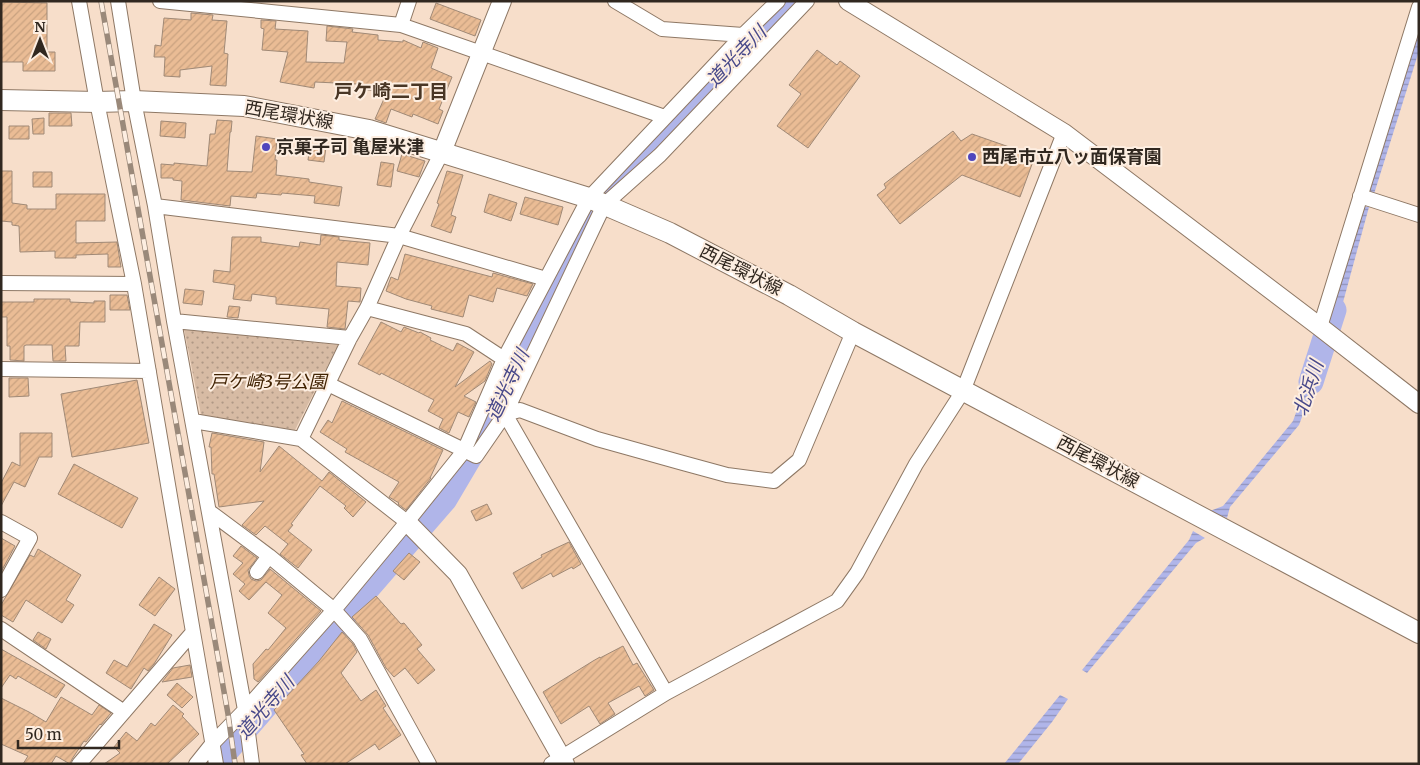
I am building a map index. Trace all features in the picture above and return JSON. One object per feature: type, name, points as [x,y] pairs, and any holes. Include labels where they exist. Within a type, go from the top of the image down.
[{"type":"main road","name":"西尾環状線","points":[[1,100],[134,101],[244,106],[369,130],[597,202],[670,233],[789,295],[853,332],[1419,633]]},
{"type":"street","points":[[79,1],[97,102],[134,284],[214,753]]},
{"type":"street","points":[[118,1],[134,101],[155,206],[245,711],[252,764]]},
{"type":"street","points":[[160,1],[401,25],[665,117]]},
{"type":"street","points":[[401,25],[409,1]]},
{"type":"street","points":[[301,439],[350,338],[367,308],[399,236],[442,152],[502,1]]},
{"type":"street","points":[[615,1],[662,29],[743,35]]},
{"type":"street","points":[[468,453],[504,359],[546,278],[597,202],[665,117],[778,1]]},
{"type":"street","points":[[196,764],[214,753],[245,711],[468,453],[505,414],[597,202],[660,154],[807,1]]},
{"type":"street","points":[[848,1],[1064,133],[1419,404]]},
{"type":"street","points":[[1325,331],[1366,198],[1419,7]]},
{"type":"street","points":[[193,421],[301,439],[408,523],[458,574],[559,762],[666,693],[837,601],[857,573],[916,464],[963,391],[1064,133]]},
{"type":"street","points":[[1366,198],[1419,215]]},
{"type":"street","points":[[155,206],[399,236],[546,278]]},
{"type":"street","points":[[1,283],[134,284]]},
{"type":"street","points":[[367,308],[466,334],[504,359]]},
{"type":"street","points":[[174,321],[350,338]]},
{"type":"street","points":[[505,414],[520,410],[597,439],[726,475],[774,481],[799,460],[853,332]]},
{"type":"street","points":[[1,369],[149,371]]},
{"type":"street","points":[[328,384],[468,453]]},
{"type":"street","points":[[505,414],[666,693]]},
{"type":"street","points":[[210,512],[269,556],[334,610],[360,639],[429,764]]},
{"type":"street","points":[[1,522],[30,538],[1,590]]},
{"type":"street","points":[[257,572],[269,556]]},
{"type":"street","points":[[1,629],[124,712]]},
{"type":"street","points":[[79,764],[192,632]]},
{"type":"green space","name":"戸ケ崎3号公園","points":[[184,329],[338,345],[295,430],[201,415]]},
{"type":"water","points":[[1419,26],[1419,51],[1374,194],[1367,191]]},
{"type":"water","name":"北浜川","points":[[1363,206],[1369,207],[1336,328],[1326,320]]},
{"type":"water","name":"北浜川","points":[[1319,349],[1326,353],[1299,425],[1230,507],[1227,518],[1210,511],[1223,506],[1293,421]]},
{"type":"water","points":[[1193,531],[1205,538],[1196,543],[1087,673],[1082,670],[1189,540]]},
{"type":"water","points":[[1060,695],[1068,699],[1018,764],[1004,764]]},
{"type":"building","points":[[1,2],[47,3],[47,52],[55,52],[55,71],[23,71],[23,62],[1,62]]},
{"type":"building","points":[[436,3],[481,20],[475,36],[430,19]]},
{"type":"building","points":[[191,13],[213,15],[212,20],[227,21],[224,53],[228,54],[226,86],[210,85],[212,66],[180,70],[180,77],[164,76],[165,57],[154,57],[155,45],[161,46],[164,18],[191,20]]},
{"type":"building","points":[[261,20],[276,21],[275,29],[308,31],[306,62],[344,63],[347,42],[326,41],[327,26],[353,29],[352,32],[378,35],[378,40],[403,42],[403,40],[421,48],[423,42],[438,48],[431,68],[452,77],[439,109],[443,111],[438,124],[413,114],[412,117],[391,109],[386,123],[375,119],[387,92],[356,89],[357,84],[315,82],[314,88],[280,82],[288,52],[262,50],[264,29],[261,28]]},
{"type":"building","points":[[817,50],[837,65],[840,61],[860,76],[808,148],[777,126],[801,94],[789,85]]},
{"type":"building","points":[[49,113],[71,113],[72,126],[49,126]]},
{"type":"building","points":[[44,118],[44,134],[33,134],[32,119]]},
{"type":"building","points":[[217,120],[232,121],[227,171],[252,172],[256,136],[277,139],[276,175],[309,179],[309,182],[342,187],[339,206],[314,203],[315,196],[282,193],[281,195],[257,193],[256,198],[231,196],[230,206],[181,200],[182,181],[173,180],[173,178],[161,178],[161,164],[174,165],[174,163],[207,166],[210,134],[215,134]]},
{"type":"building","points":[[161,121],[186,123],[185,138],[160,136]]},
{"type":"building","points":[[9,126],[29,126],[29,139],[9,139]]},
{"type":"building","points":[[953,131],[961,141],[972,134],[1035,156],[1020,197],[962,175],[900,224],[877,195],[886,188],[884,184]]},
{"type":"building","points":[[310,145],[326,147],[324,162],[308,160]]},
{"type":"building","points":[[402,154],[425,161],[419,177],[397,171]]},
{"type":"building","points":[[381,162],[394,164],[391,187],[377,185]]},
{"type":"building","points":[[1,171],[12,171],[12,203],[27,205],[27,209],[56,209],[56,194],[105,194],[105,221],[76,221],[76,243],[117,242],[121,267],[108,267],[108,254],[76,255],[76,258],[55,258],[55,251],[20,252],[19,226],[12,225],[12,222],[1,221]]},
{"type":"building","points":[[447,171],[463,175],[451,215],[456,217],[451,233],[431,226],[439,204],[437,203]]},
{"type":"building","points":[[33,172],[52,172],[52,187],[33,187]]},
{"type":"building","points":[[489,194],[517,203],[511,221],[484,212]]},
{"type":"building","points":[[525,197],[563,207],[558,225],[520,214]]},
{"type":"building","points":[[321,235],[339,237],[339,240],[370,243],[368,265],[337,262],[336,286],[361,288],[360,302],[348,301],[345,329],[327,327],[329,309],[276,304],[276,297],[252,294],[251,301],[233,299],[235,285],[213,282],[214,270],[230,272],[232,237],[261,237],[261,242],[299,247],[300,242],[320,245]]},
{"type":"building","points":[[405,254],[492,277],[493,273],[533,284],[527,296],[497,288],[493,302],[469,295],[463,317],[431,309],[432,306],[386,291],[391,277],[398,280]]},
{"type":"building","points":[[185,289],[204,291],[202,305],[183,303]]},
{"type":"building","points":[[110,295],[127,295],[130,310],[110,310]]},
{"type":"building","points":[[34,299],[70,299],[70,302],[94,303],[94,301],[105,301],[105,322],[80,322],[79,346],[65,346],[66,361],[53,361],[52,345],[26,345],[24,346],[24,361],[10,360],[10,346],[7,346],[7,317],[1,317],[1,302],[34,302]]},
{"type":"building","points":[[229,306],[240,307],[238,318],[227,317]]},
{"type":"building","points":[[381,322],[401,332],[404,327],[420,332],[431,338],[430,340],[453,351],[457,343],[474,352],[455,387],[490,361],[492,364],[485,381],[464,396],[476,402],[469,417],[458,412],[449,433],[439,428],[443,419],[428,411],[434,400],[381,373],[380,375],[358,364]]},
{"type":"building","points":[[9,378],[28,378],[29,396],[9,397]]},
{"type":"building","points":[[137,380],[149,443],[72,457],[61,394]]},
{"type":"building","points":[[342,401],[443,450],[431,478],[406,510],[389,497],[399,482],[345,452],[347,449],[320,432],[328,420],[332,423]]},
{"type":"building","points":[[20,433],[52,433],[52,457],[39,457],[25,487],[14,482],[1,506],[1,483],[12,462],[20,466]]},
{"type":"building","points":[[212,433],[264,442],[260,472],[279,446],[322,481],[329,472],[366,502],[353,517],[344,508],[346,506],[320,486],[291,524],[293,525],[288,531],[312,550],[298,568],[280,554],[288,544],[265,526],[256,535],[242,525],[264,501],[219,507],[214,474],[212,474],[211,447],[209,447]]},
{"type":"building","points":[[74,464],[138,498],[122,528],[58,494]]},
{"type":"building","points":[[487,504],[492,514],[476,521],[471,511]]},
{"type":"building","points":[[1,538],[15,546],[1,572]]},
{"type":"building","points":[[569,542],[581,564],[553,577],[551,573],[522,589],[513,573],[542,557],[541,555]]},
{"type":"building","points":[[241,546],[257,558],[248,570],[251,579],[261,580],[270,569],[321,611],[258,682],[254,679],[253,664],[266,649],[268,650],[286,628],[268,613],[282,595],[266,582],[249,600],[239,591],[245,584],[233,574],[243,563],[233,556]]},
{"type":"building","points":[[38,549],[81,575],[66,600],[74,605],[62,623],[26,600],[13,622],[1,615],[1,605],[30,555],[34,557]]},
{"type":"building","points":[[409,553],[420,562],[404,580],[393,571]]},
{"type":"building","points":[[159,577],[175,589],[155,616],[139,605]]},
{"type":"building","points":[[376,596],[401,624],[404,623],[422,645],[417,649],[435,670],[418,684],[405,668],[394,677],[386,668],[368,635],[352,617]]},
{"type":"building","points":[[154,624],[172,635],[154,664],[148,671],[144,668],[131,689],[106,673],[114,660],[127,667]]},
{"type":"building","points":[[38,632],[51,639],[46,649],[33,640]]},
{"type":"building","points":[[342,632],[353,644],[357,652],[341,673],[361,701],[376,690],[386,706],[383,708],[401,735],[379,750],[375,744],[345,764],[307,764],[301,755],[304,754],[274,710],[319,661]]},
{"type":"building","points":[[623,646],[633,665],[637,663],[654,690],[645,696],[639,686],[608,703],[615,714],[600,724],[589,706],[561,724],[543,692],[593,661]]},
{"type":"building","points":[[1,649],[65,685],[56,698],[18,676],[16,679],[10,675],[1,688]]},
{"type":"building","points":[[190,665],[192,677],[162,682],[173,668]]},
{"type":"building","points":[[177,683],[193,697],[182,708],[167,695]]},
{"type":"building","points":[[61,697],[92,715],[99,705],[111,713],[86,742],[84,741],[70,764],[56,756],[51,764],[23,764],[28,756],[1,744],[1,698],[46,722]]},
{"type":"building","points":[[173,705],[184,714],[182,716],[199,734],[167,764],[104,764],[120,753],[114,747],[126,732],[137,741],[151,723],[155,726]]},
{"type":"waterway","name":"道光寺川","points":[[215,764],[445,499],[497,411],[522,352],[604,196],[614,183],[788,1]]},
{"type":"waterway","name":"北浜川","points":[[1311,382],[1334,310]]},
{"type":"railway","points":[[101,1],[228,714],[235,764]]},
{"type":"place","name":"京菓子司 亀屋米津","points":[[266,147]]},
{"type":"place","name":"西尾市立八ッ面保育園","points":[[972,157]]},
{"type":"district","name":"戸ケ崎二丁目","points":[[391,91]]}]
